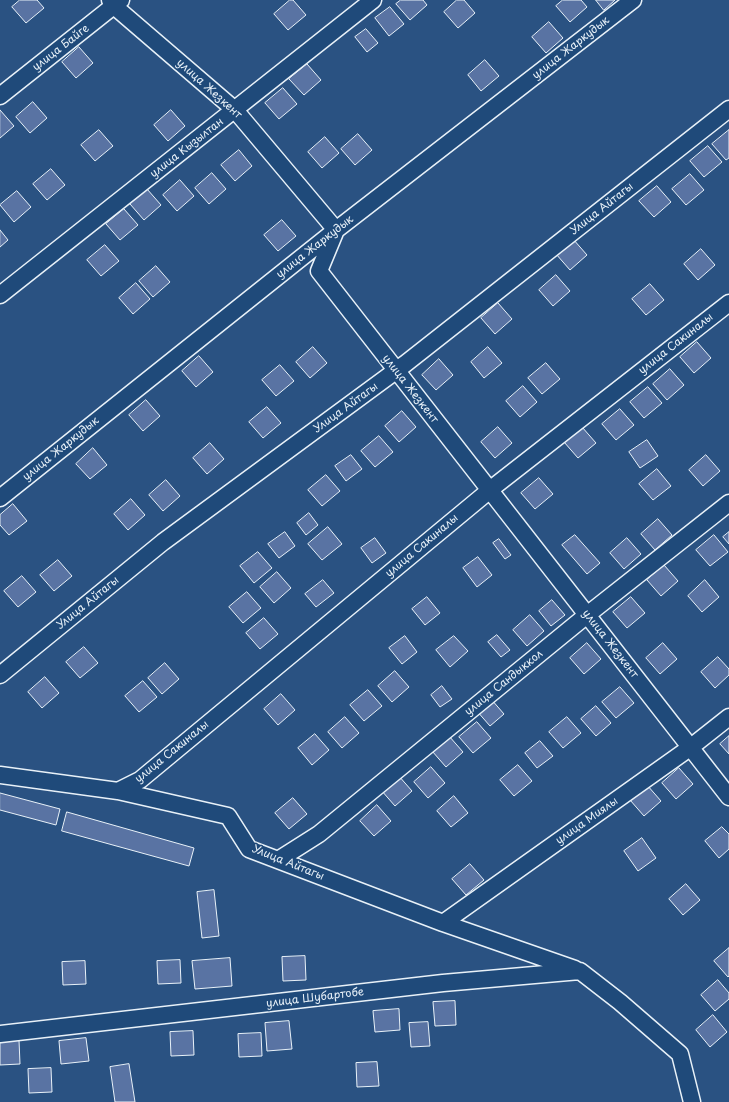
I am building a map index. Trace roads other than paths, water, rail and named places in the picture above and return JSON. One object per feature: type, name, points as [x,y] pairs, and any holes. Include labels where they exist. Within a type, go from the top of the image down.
[{"type":"street","name":"улица Кызылтан","points":[[0,295],[236,110],[373,0]]},
{"type":"street","name":"улица Жаркудык","points":[[0,498],[336,230],[633,0]]},
{"type":"street","name":"улица Жезкент","points":[[115,2],[236,110],[336,230],[318,272],[729,796]]},
{"type":"street","name":"улица Байге","points":[[0,96],[115,2]]},
{"type":"street","name":"Улица Айтагы","points":[[0,675],[163,542],[396,371],[729,109]]},
{"type":"street","name":"улица Сакиналы","points":[[118,791],[140,780],[490,490],[729,303]]},
{"type":"street","name":"улица Сандыккол","points":[[278,860],[319,834],[587,615],[729,503]]},
{"type":"street","name":"улица Миялы","points":[[443,923],[690,747],[729,717]]},
{"type":"street","name":"Улица Айтагы","points":[[0,775],[118,791],[228,816],[249,849],[443,923],[580,971]]},
{"type":"street","points":[[580,971],[620,1002],[680,1054],[692,1102]]},
{"type":"street","name":"улица Шубартобе","points":[[0,1034],[443,983],[580,971]]}]
